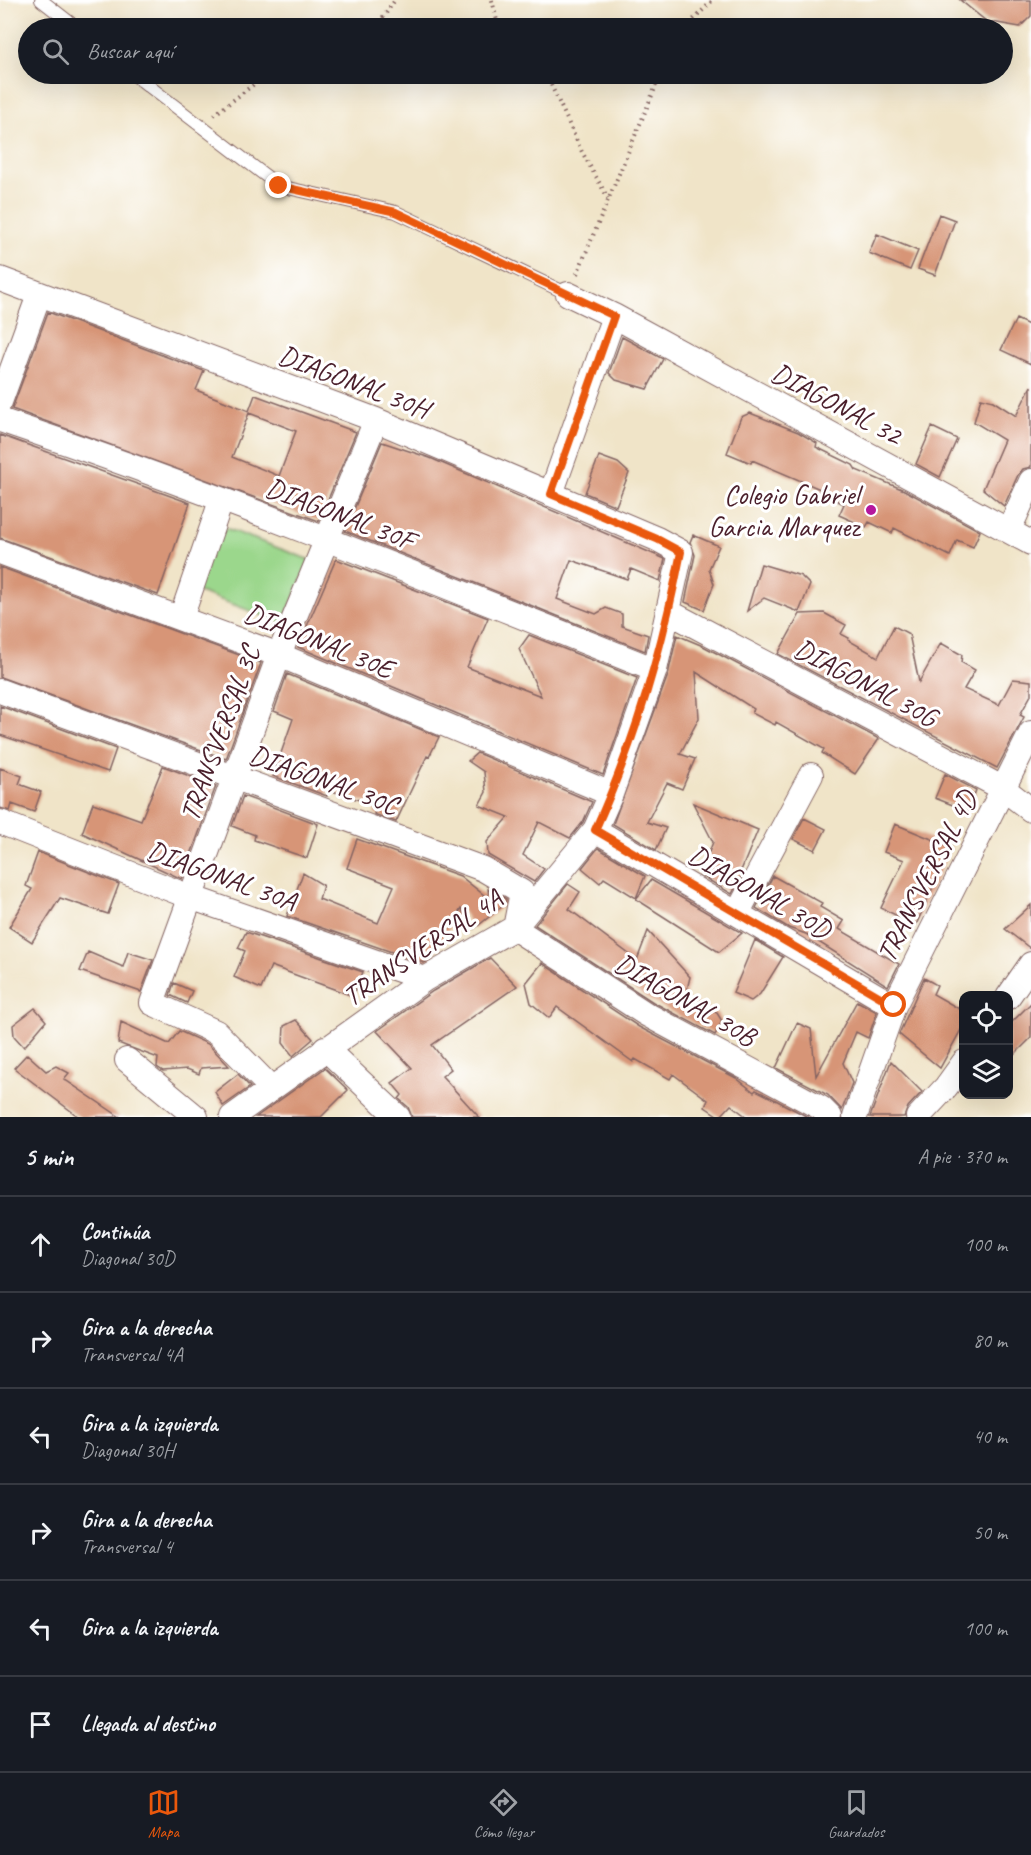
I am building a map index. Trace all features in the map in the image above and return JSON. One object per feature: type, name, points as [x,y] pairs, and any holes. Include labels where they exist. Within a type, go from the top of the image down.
[{"type":"street","name":"DIAGONAL 30H","points":[[0,279],[376,420],[657,539],[681,552]]},
{"type":"street","name":"DIAGONAL 32","points":[[568,294],[614,316],[1031,543]]},
{"type":"street","points":[[0,402],[39,295]]},
{"type":"street","points":[[551,494],[614,316]]},
{"type":"street","name":"DIAGONAL 30F","points":[[0,420],[112,458],[327,540],[655,670]]},
{"type":"street","name":"TRANSVERSAL 3C","points":[[271,1088],[216,1032],[152,1003],[279,655],[376,420]]},
{"type":"street","points":[[1009,530],[1031,481]]},
{"type":"street","points":[[181,618],[221,501]]},
{"type":"street","name":"DIAGONAL 30E","points":[[0,552],[279,655],[612,794]]},
{"type":"street","name":"TRANSVERSAL 4A","points":[[232,1117],[325,1048],[425,979],[514,928],[595,830],[612,794],[655,670],[681,552]]},
{"type":"street","name":"DIAGONAL 30G","points":[[669,612],[1005,789],[1031,810]]},
{"type":"street","name":"DIAGONAL 30C","points":[[0,691],[483,868],[522,892],[514,928]]},
{"type":"street","name":"TRANSVERSAL 4D","points":[[855,1117],[894,1005],[1005,789],[1031,733]]},
{"type":"street","points":[[738,912],[811,776]]},
{"type":"street","name":"DIAGONAL 30A","points":[[0,822],[190,897],[425,979]]},
{"type":"street","name":"DIAGONAL 30D","points":[[595,830],[894,1005]]},
{"type":"street","name":"DIAGONAL 30B","points":[[514,928],[646,1014],[821,1108],[830,1117]]},
{"type":"street","points":[[1012,991],[1031,964]]},
{"type":"street","points":[[325,1048],[398,1117]]},
{"type":"street","points":[[128,1060],[196,1117]]},
{"type":"street","points":[[918,1117],[946,1087],[959,1068]]},
{"type":"lane","points":[[41,0],[64,18]]},
{"type":"lane","points":[[146,84],[279,186],[396,212],[568,294]]},
{"type":"path","points":[[383,18],[395,0]]},
{"type":"path","points":[[492,0],[496,18]]},
{"type":"path","points":[[695,18],[713,0]]},
{"type":"path","points":[[200,126],[254,84]]},
{"type":"path","points":[[551,84],[582,152],[608,198]]},
{"type":"path","points":[[568,294],[658,84]]},
{"type":"green space","points":[[220,526],[310,560],[283,623],[194,590]]},
{"type":"building","points":[[960,0],[1031,0],[1031,16],[1020,27],[1013,26],[1013,18],[982,18]]},
{"type":"building","points":[[939,214],[955,220],[935,275],[918,269]]},
{"type":"building","points":[[877,234],[918,251],[910,270],[869,253]]},
{"type":"building","points":[[48,312],[204,371],[196,390],[249,411],[255,395],[356,432],[319,521],[12,409]],"holes":[[[249,413],[296,431],[279,476],[232,457]]]},
{"type":"building","points":[[1016,319],[1031,326],[1031,364],[1001,350]]},
{"type":"building","points":[[622,337],[663,359],[647,389],[616,380],[609,373]]},
{"type":"building","points":[[1031,386],[1031,467],[1023,469],[1018,475],[1004,506],[983,489],[1004,440],[974,422],[981,398],[993,401],[1016,416]]},
{"type":"building","points":[[750,413],[798,432],[817,443],[816,447],[853,465],[856,470],[904,490],[980,531],[973,547],[957,540],[950,556],[894,528],[892,533],[869,522],[866,527],[839,515],[844,504],[819,492],[820,489],[752,460],[751,463],[727,453],[741,417]]},
{"type":"building","points":[[932,427],[957,439],[940,477],[916,464]]},
{"type":"building","points":[[0,435],[190,503],[158,595],[0,538]]},
{"type":"building","points":[[382,442],[430,458],[665,559],[660,581],[631,569],[627,579],[571,560],[557,599],[596,614],[606,608],[622,614],[622,626],[648,635],[645,651],[345,531]]},
{"type":"building","points":[[599,456],[618,463],[629,473],[616,506],[585,493]]},
{"type":"building","points":[[693,535],[719,546],[709,569],[714,584],[704,610],[685,602],[695,555],[690,542]]},
{"type":"building","points":[[336,559],[488,618],[467,667],[541,696],[519,649],[529,635],[637,678],[603,775],[298,647]]},
{"type":"building","points":[[761,564],[801,576],[810,585],[799,612],[764,598],[747,611]]},
{"type":"building","points":[[0,567],[261,663],[226,759],[0,677]]},
{"type":"building","points":[[824,613],[846,625],[841,634],[849,638],[848,640],[878,657],[894,626],[909,634],[919,682],[941,643],[962,655],[961,662],[975,670],[964,689],[999,705],[1013,679],[1031,681],[1031,695],[1020,715],[1024,717],[997,768],[778,654],[800,614]]},
{"type":"building","points":[[677,635],[703,646],[879,739],[855,774],[822,753],[824,749],[776,722],[775,725],[752,713],[754,709],[696,672],[699,718],[680,754],[695,759],[682,789],[667,783],[647,822],[666,828],[656,850],[613,824],[668,675]]},
{"type":"building","points":[[287,674],[439,737],[429,757],[427,756],[396,822],[374,814],[377,806],[329,790],[327,796],[273,776],[293,719],[274,711]]},
{"type":"building","points":[[0,706],[116,749],[108,772],[0,735]]},
{"type":"building","points":[[477,753],[592,802],[583,822],[570,838],[539,822],[523,855],[544,869],[534,882],[488,855],[487,842],[509,817],[479,805],[486,792],[484,772],[468,761]]},
{"type":"building","points":[[163,766],[216,786],[182,879],[82,833],[93,803],[141,820]]},
{"type":"building","points":[[0,768],[22,776],[19,784],[41,792],[34,812],[12,804],[10,811],[0,808]]},
{"type":"building","points":[[945,774],[976,790],[968,811],[935,798]]},
{"type":"building","points":[[243,796],[318,824],[307,858],[254,840],[255,835],[232,826]]},
{"type":"building","points":[[693,803],[758,830],[732,894],[700,875],[713,842]]},
{"type":"building","points":[[804,818],[826,829],[815,850],[793,839]]},
{"type":"building","points":[[895,824],[951,847],[916,925],[881,908],[904,860],[884,852]]},
{"type":"building","points":[[357,839],[460,876],[489,899],[488,889],[506,899],[505,904],[474,929],[461,909],[430,960],[424,963],[287,916],[303,873],[323,885],[319,899],[378,923],[394,886],[347,868]]},
{"type":"building","points":[[598,848],[645,876],[636,898],[604,878],[600,883],[582,868]]},
{"type":"building","points":[[38,852],[119,884],[108,914],[60,898],[32,942],[9,927],[32,889],[26,886]]},
{"type":"building","points":[[773,876],[822,903],[820,907],[844,921],[839,929],[899,964],[888,986],[806,934],[789,928],[756,908]]},
{"type":"building","points":[[651,880],[742,933],[719,952],[636,899]]},
{"type":"building","points":[[568,884],[580,892],[569,909],[637,960],[648,931],[690,977],[685,998],[717,1013],[722,1021],[715,1035],[653,1002],[535,925]]},
{"type":"building","points":[[1031,905],[1031,949],[1005,929]]},
{"type":"building","points":[[246,932],[363,972],[353,996],[271,966],[261,989],[234,977],[245,951],[238,948]]},
{"type":"building","points":[[755,940],[783,957],[760,994],[751,1001],[733,993]]},
{"type":"building","points":[[88,952],[123,967],[128,952],[153,960],[141,992],[80,971]]},
{"type":"building","points":[[490,958],[517,986],[432,1045],[451,1069],[442,1076],[479,1117],[412,1117],[408,1107],[399,1099],[402,1095],[392,1083],[412,1068],[377,1031],[433,991]]},
{"type":"building","points":[[542,963],[639,1027],[736,1078],[754,1092],[756,1090],[808,1117],[747,1117],[731,1105],[720,1117],[705,1107],[708,1100],[673,1074],[670,1079],[635,1059],[633,1062],[557,1007],[549,1018],[531,1003],[526,983]]},
{"type":"building","points":[[924,978],[937,985],[933,994],[959,1009],[959,1033],[940,1068],[899,1034]]},
{"type":"building","points":[[174,983],[192,991],[187,1003],[170,995]]},
{"type":"building","points":[[857,1001],[877,1012],[868,1038],[856,1032],[843,1063],[852,1083],[842,1110],[828,1095],[776,1068],[797,1023],[811,1029],[816,1076]]},
{"type":"building","points":[[1031,1003],[1031,1038],[1013,1056],[1013,1045],[1013,1021]]},
{"type":"building","points":[[35,1008],[46,1021],[24,1047],[14,1036],[13,1025]]},
{"type":"building","points":[[296,1020],[313,1039],[293,1056],[283,1043],[284,1026]]},
{"type":"building","points":[[121,1022],[169,1044],[179,1031],[208,1044],[229,1066],[201,1068],[199,1074],[187,1069],[163,1071],[157,1067],[158,1058],[118,1043]]},
{"type":"building","points":[[27,1054],[46,1071],[56,1066],[69,1073],[64,1079],[120,1117],[79,1117],[14,1068]]},
{"type":"building","points":[[891,1061],[922,1092],[908,1107],[904,1117],[870,1117]]},
{"type":"building","points":[[325,1068],[348,1090],[321,1117],[256,1117]]},
{"type":"building","points":[[238,1074],[250,1087],[223,1106],[215,1092]]},
{"type":"place","name":"Colegio Gabriel Garcia Marquez","points":[[871,510]]},
{"type":"route","points":[[279,186],[396,212],[614,316],[551,494],[657,539],[681,552],[655,670],[612,794],[595,830],[894,1005]]}]
